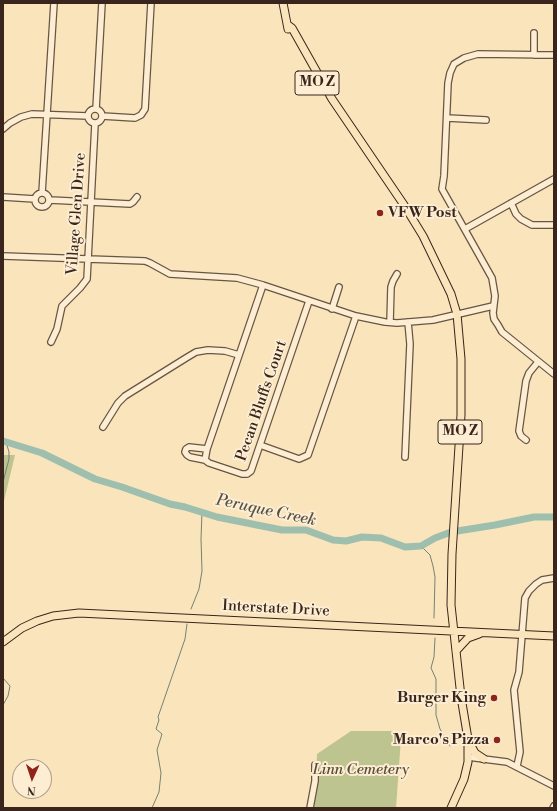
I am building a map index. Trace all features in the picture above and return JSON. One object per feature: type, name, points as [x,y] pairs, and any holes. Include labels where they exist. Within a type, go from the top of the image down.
[{"type":"main road","name":"MO Z","points":[[283,3],[288,25],[292,28],[324,86],[355,131],[356,136],[404,205],[423,236],[451,294],[457,314],[461,344],[462,382],[452,554],[451,605],[461,697],[468,739],[468,757],[464,779],[451,808]]},
{"type":"main road","name":"Interstate Drive","points":[[3,642],[22,628],[37,621],[53,616],[79,613],[554,636]]},
{"type":"main road","points":[[456,651],[468,638],[484,632]]},
{"type":"main road","points":[[468,739],[475,753],[484,759]]},
{"type":"street","points":[[42,193],[54,3]]},
{"type":"street","points":[[96,109],[102,3]]},
{"type":"street","points":[[102,116],[135,118],[141,115],[145,109],[151,3]]},
{"type":"street","points":[[534,33],[534,55]]},
{"type":"street","points":[[554,55],[478,54],[464,58],[454,64],[448,83],[444,176],[442,189],[492,278],[495,296],[493,306],[494,319],[502,332],[554,374]]},
{"type":"street","points":[[96,109],[101,113],[102,120],[95,124],[88,120],[88,116],[89,112],[96,109]]},
{"type":"street","points":[[3,130],[10,123],[21,116],[32,114],[88,116]]},
{"type":"street","points":[[447,118],[486,120]]},
{"type":"street","name":"Village Glen Drive","points":[[51,342],[57,329],[62,306],[87,279],[95,124]]},
{"type":"street","points":[[465,229],[554,179]]},
{"type":"street","points":[[35,199],[42,193]]},
{"type":"street","points":[[42,193],[46,194],[50,200]]},
{"type":"street","points":[[3,197],[35,199]]},
{"type":"street","points":[[50,200],[130,204],[137,197]]},
{"type":"street","points":[[35,199],[36,204],[40,207],[48,205],[50,200]]},
{"type":"street","points":[[511,203],[516,214],[521,220],[532,225],[554,225]]},
{"type":"street","points":[[3,256],[144,261],[170,274],[237,278],[263,285],[356,316],[390,322],[433,320],[493,306]]},
{"type":"street","points":[[390,322],[391,288],[397,274]]},
{"type":"street","points":[[207,449],[189,447],[185,452],[187,456],[205,460],[207,449],[263,285]]},
{"type":"street","points":[[332,309],[339,287]]},
{"type":"street","name":"Pecan Bluffs Court","points":[[205,460],[209,463],[242,474],[247,474],[251,471],[309,301]]},
{"type":"street","points":[[260,445],[299,459],[308,455],[356,316]]},
{"type":"street","points":[[405,457],[410,344],[408,322]]},
{"type":"street","points":[[103,427],[118,403],[125,396],[196,352],[208,350],[224,351],[239,355]]},
{"type":"street","points":[[526,440],[521,436],[519,431],[526,381],[528,373],[538,362]]},
{"type":"street","points":[[517,766],[520,752],[514,690],[519,672],[524,603],[526,595],[536,584],[542,580],[554,578]]},
{"type":"street","points":[[468,757],[507,762],[554,786]]},
{"type":"street","points":[[310,808],[315,781],[315,765]]},
{"type":"green space","points":[[3,455],[15,455],[3,505]]},
{"type":"green space","name":"Linn Cemetery","points":[[351,731],[398,732],[401,738],[396,808],[312,808],[316,786],[317,754]]},
{"type":"waterway","name":"Peruque Creek","points":[[3,441],[42,453],[95,479],[170,504],[217,517],[282,530],[306,530],[333,540],[346,541],[362,537],[381,538],[405,547],[421,546],[435,538],[451,532],[534,517],[554,517]]},
{"type":"waterway","points":[[3,482],[9,459],[9,452],[6,442]]},
{"type":"waterway","points":[[191,609],[199,589],[202,571],[202,512]]},
{"type":"waterway","points":[[421,546],[430,555],[435,577],[434,618]]},
{"type":"waterway","points":[[152,808],[159,792],[161,773],[157,750],[162,734],[156,729],[159,720],[158,717],[185,639],[187,624]]},
{"type":"waterway","points":[[435,638],[434,657],[431,668],[436,679],[436,715],[440,729],[450,746]]},
{"type":"waterway","points":[[3,678],[10,686],[8,696],[3,705]]},
{"type":"place","name":"VFW Post","points":[[380,213]]},
{"type":"place","name":"Burger King","points":[[494,698]]},
{"type":"place","name":"Marco's Pizza","points":[[497,740]]}]
